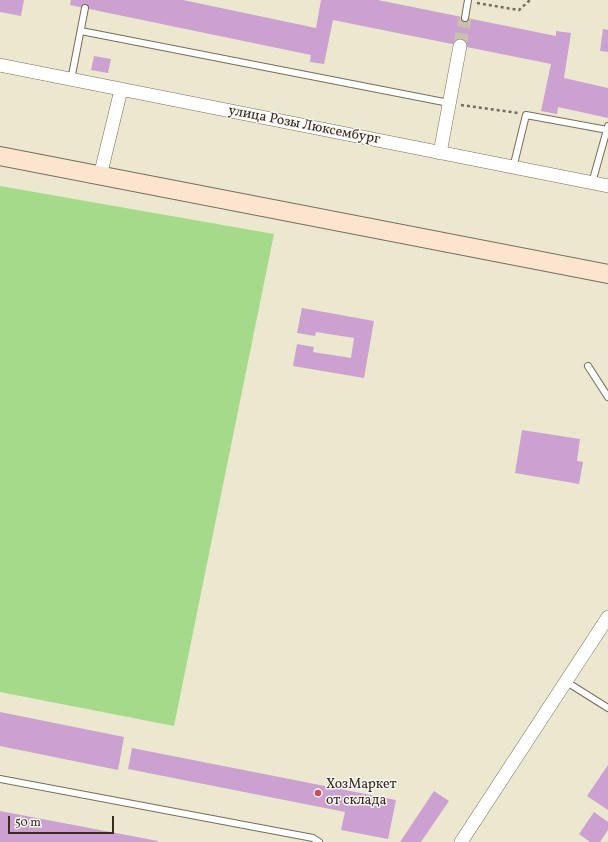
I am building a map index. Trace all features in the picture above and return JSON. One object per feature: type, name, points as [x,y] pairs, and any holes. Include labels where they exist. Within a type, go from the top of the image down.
[{"type":"main road","points":[[0,156],[608,274]]},
{"type":"street","points":[[440,153],[460,46]]},
{"type":"street","name":"улица Розы Люксембург","points":[[0,66],[608,186]]},
{"type":"street","points":[[100,176],[121,90]]},
{"type":"street","points":[[466,840],[565,681],[608,617]]},
{"type":"lane","points":[[465,18],[468,1]]},
{"type":"lane","points":[[71,80],[85,8]]},
{"type":"lane","points":[[81,31],[449,103]]},
{"type":"lane","points":[[513,168],[526,115],[608,128],[592,183]]},
{"type":"lane","points":[[588,366],[608,397]]},
{"type":"lane","points":[[565,681],[608,708]]},
{"type":"lane","points":[[0,779],[313,838],[319,842]]},
{"type":"path","points":[[468,1],[519,10],[530,0]]},
{"type":"path","points":[[449,103],[526,115]]},
{"type":"green space","points":[[0,186],[274,234],[174,726],[0,692]]},
{"type":"building","points":[[0,0],[24,0],[21,16],[0,12]]},
{"type":"building","points":[[71,0],[183,0],[316,28],[321,0],[378,0],[556,36],[556,31],[571,33],[564,78],[608,88],[608,118],[558,107],[557,114],[541,111],[551,64],[333,20],[324,64],[310,62],[311,55],[70,5]]},
{"type":"building","points":[[603,29],[608,30],[608,52],[600,51]]},
{"type":"building","points":[[94,56],[111,59],[108,73],[91,70]]},
{"type":"building","points":[[302,308],[374,321],[364,378],[293,366],[297,344],[314,347],[313,352],[351,358],[354,338],[316,332],[315,336],[297,333]]},
{"type":"building","points":[[522,430],[580,439],[577,461],[583,462],[579,484],[515,473]]},
{"type":"building","points":[[0,712],[124,737],[118,770],[0,746]]},
{"type":"building","points":[[132,748],[396,800],[388,839],[341,830],[345,812],[128,769]]},
{"type":"building","points":[[608,765],[608,810],[587,796]]},
{"type":"building","points":[[434,791],[449,801],[421,842],[400,842]]},
{"type":"building","points":[[0,811],[158,841],[158,842],[0,842]]},
{"type":"building","points":[[594,812],[608,822],[608,830],[600,842],[590,842],[579,834]]},
{"type":"tunnel","points":[[460,46],[465,18]]},
{"type":"place","name":"ХозМаркет от склада","points":[[318,793]]}]
